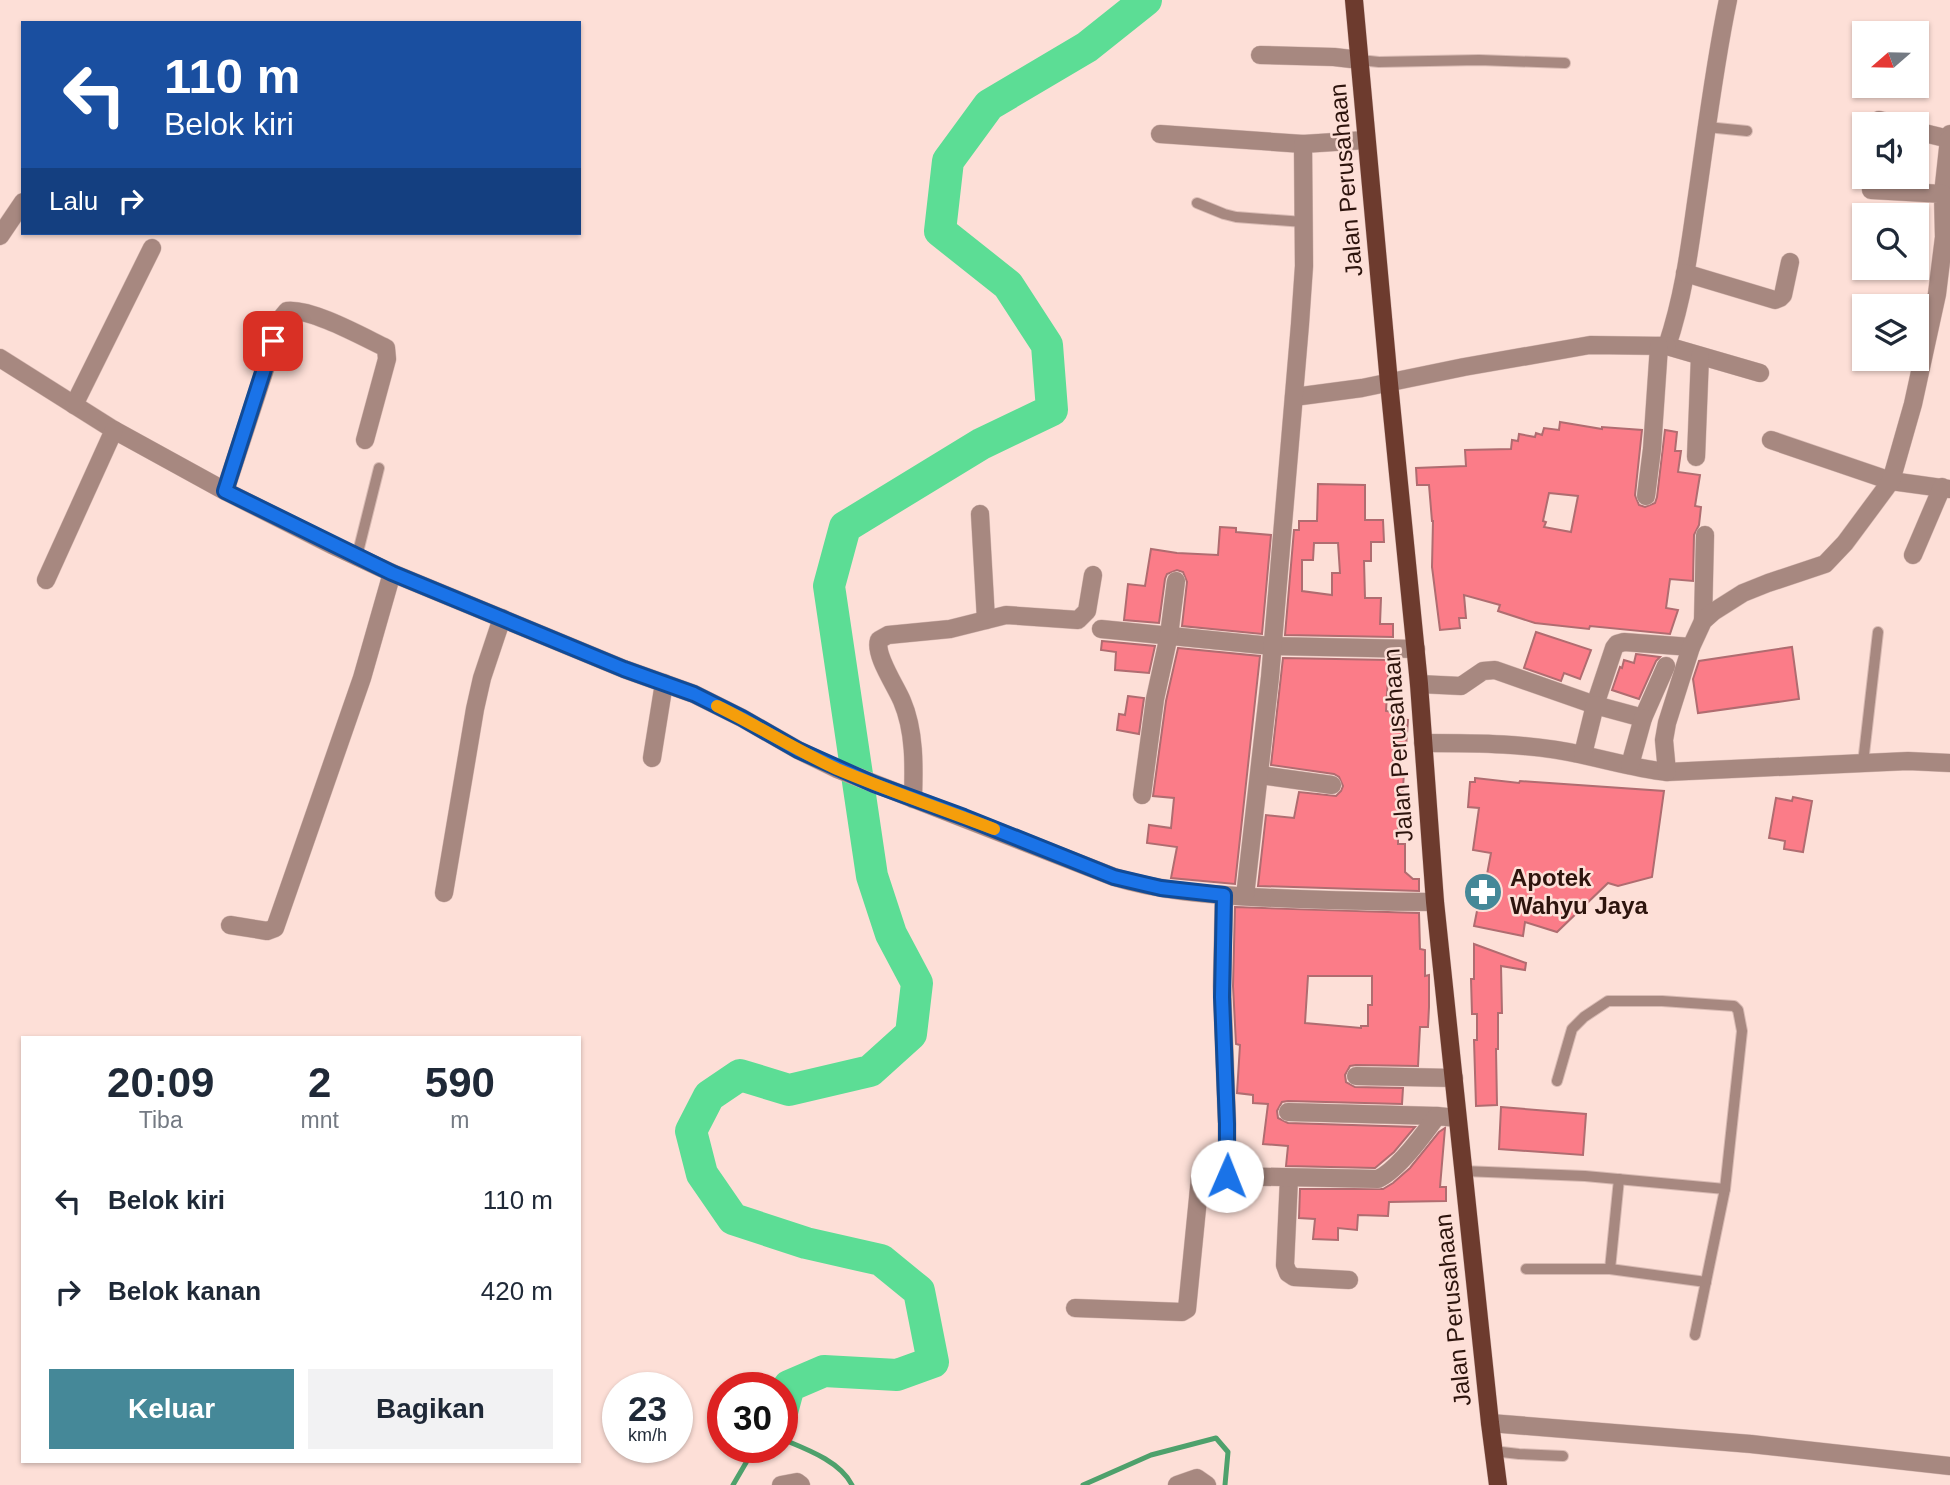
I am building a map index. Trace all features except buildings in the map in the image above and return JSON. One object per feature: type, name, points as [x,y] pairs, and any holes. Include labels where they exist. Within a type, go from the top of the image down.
[{"type":"main road","name":"Jalan Perusahaan","points":[[1354,0],[1416,649],[1435,902],[1498,1485]]},
{"type":"street","points":[[1646,496],[1663,346],[1678,312],[1728,0]]},
{"type":"street","points":[[1260,55],[1360,60]]},
{"type":"street","points":[[1160,134],[1303,144],[1366,140]]},
{"type":"street","points":[[1929,134],[1949,139]]},
{"type":"street","points":[[1667,772],[1665,732],[1691,647],[1703,621],[1743,593],[1825,564],[1845,543],[1891,481],[1913,404],[1937,294],[1944,237],[1943,194],[1950,134]]},
{"type":"street","points":[[1245,896],[1260,775],[1294,397],[1302,289],[1303,144]]},
{"type":"street","points":[[1871,190],[1943,194]]},
{"type":"street","points":[[0,236],[21,205]]},
{"type":"street","points":[[75,405],[152,248]]},
{"type":"street","points":[[1685,273],[1775,300],[1783,295],[1790,262]]},
{"type":"street","points":[[225,491],[282,317],[287,311],[299,311],[318,317],[386,348],[387,359],[365,440]]},
{"type":"street","points":[[1294,397],[1389,383],[1590,345],[1663,346],[1760,373]]},
{"type":"street","points":[[1696,457],[1700,356]]},
{"type":"street","points":[[0,358],[114,430],[225,491],[392,573],[624,669],[694,694],[838,769],[1123,880],[1161,888],[1224,895],[1301,900],[1435,902]]},
{"type":"street","points":[[46,580],[114,430]]},
{"type":"street","points":[[1771,439],[1891,481],[1946,488],[1913,555]]},
{"type":"street","points":[[980,514],[986,620]]},
{"type":"street","points":[[1703,621],[1704,535]]},
{"type":"street","points":[[230,925],[267,931],[275,928],[362,678],[392,573]]},
{"type":"street","points":[[913,799],[910,727],[903,702],[877,650],[879,640],[888,635],[950,629],[1011,615],[1078,620],[1087,611],[1093,575]]},
{"type":"street","points":[[1142,795],[1155,699],[1169,635],[1176,581]]},
{"type":"street","points":[[444,893],[475,709],[482,678],[502,618]]},
{"type":"street","points":[[1101,629],[1272,646],[1416,649]]},
{"type":"street","points":[[1583,754],[1595,705],[1617,644],[1623,642],[1691,647]]},
{"type":"street","points":[[1630,765],[1643,718],[1666,666]]},
{"type":"street","points":[[1419,684],[1461,686],[1483,671],[1495,670],[1595,705],[1643,718]]},
{"type":"street","points":[[652,758],[664,683]]},
{"type":"street","points":[[1423,743],[1527,746],[1583,754],[1667,772],[1863,762],[1950,763]]},
{"type":"street","points":[[1260,775],[1332,785]]},
{"type":"street","points":[[1224,895],[1222,997],[1227,1176]]},
{"type":"street","points":[[1356,1076],[1454,1078]]},
{"type":"street","points":[[1288,1112],[1457,1118]]},
{"type":"street","points":[[1075,1308],[1185,1311],[1189,1304],[1200,1179],[1227,1176],[1382,1178],[1413,1148],[1437,1116]]},
{"type":"street","points":[[1289,1178],[1285,1265],[1288,1273],[1294,1277],[1349,1280]]},
{"type":"street","points":[[1490,1423],[1751,1444],[1950,1466]]},
{"type":"street","points":[[1177,1485],[1197,1478],[1207,1485]]},
{"type":"street","points":[[781,1485],[797,1482],[801,1485]]},
{"type":"lane","points":[[1360,60],[1565,63]]},
{"type":"lane","points":[[1707,127],[1747,131]]},
{"type":"lane","points":[[1197,203],[1236,217],[1304,222]]},
{"type":"lane","points":[[357,556],[379,468]]},
{"type":"lane","points":[[1863,762],[1878,632]]},
{"type":"lane","points":[[1557,1081],[1572,1030],[1584,1017],[1608,1001],[1662,1001],[1736,1007],[1741,1018],[1742,1031],[1725,1189],[1695,1335]]},
{"type":"lane","points":[[1463,1171],[1619,1179],[1725,1189]]},
{"type":"lane","points":[[1610,1269],[1619,1179]]},
{"type":"lane","points":[[1526,1269],[1610,1269],[1706,1282]]},
{"type":"lane","points":[[1493,1451],[1563,1456]]},
{"type":"waterway","points":[[798,1382],[824,1371],[897,1375],[933,1362],[919,1291],[881,1260],[806,1243],[733,1219],[702,1174],[691,1131],[709,1096],[740,1075],[789,1090],[870,1071],[911,1034],[917,983],[891,934],[872,876],[829,586],[845,527],[981,444],[1052,410],[1047,345],[1008,285],[940,231],[948,161],[989,105],[1087,47],[1146,0]]},
{"type":"waterway","points":[[1083,1485],[1151,1455],[1216,1438],[1228,1452],[1225,1485]]},
{"type":"waterway","points":[[798,1446],[831,1463],[852,1485]]},
{"type":"waterway","points":[[733,1485],[746,1463]]},
{"type":"slow traffic","points":[[717,706],[838,769],[994,829]]},
{"type":"place","name":"Apotek Wahyu Jaya","points":[[1483,892]]},
{"type":"route","points":[[273,341],[225,491],[392,573],[624,669],[694,694],[798,750],[874,784],[1114,877],[1161,888],[1224,895],[1222,997],[1227,1176]]}]
